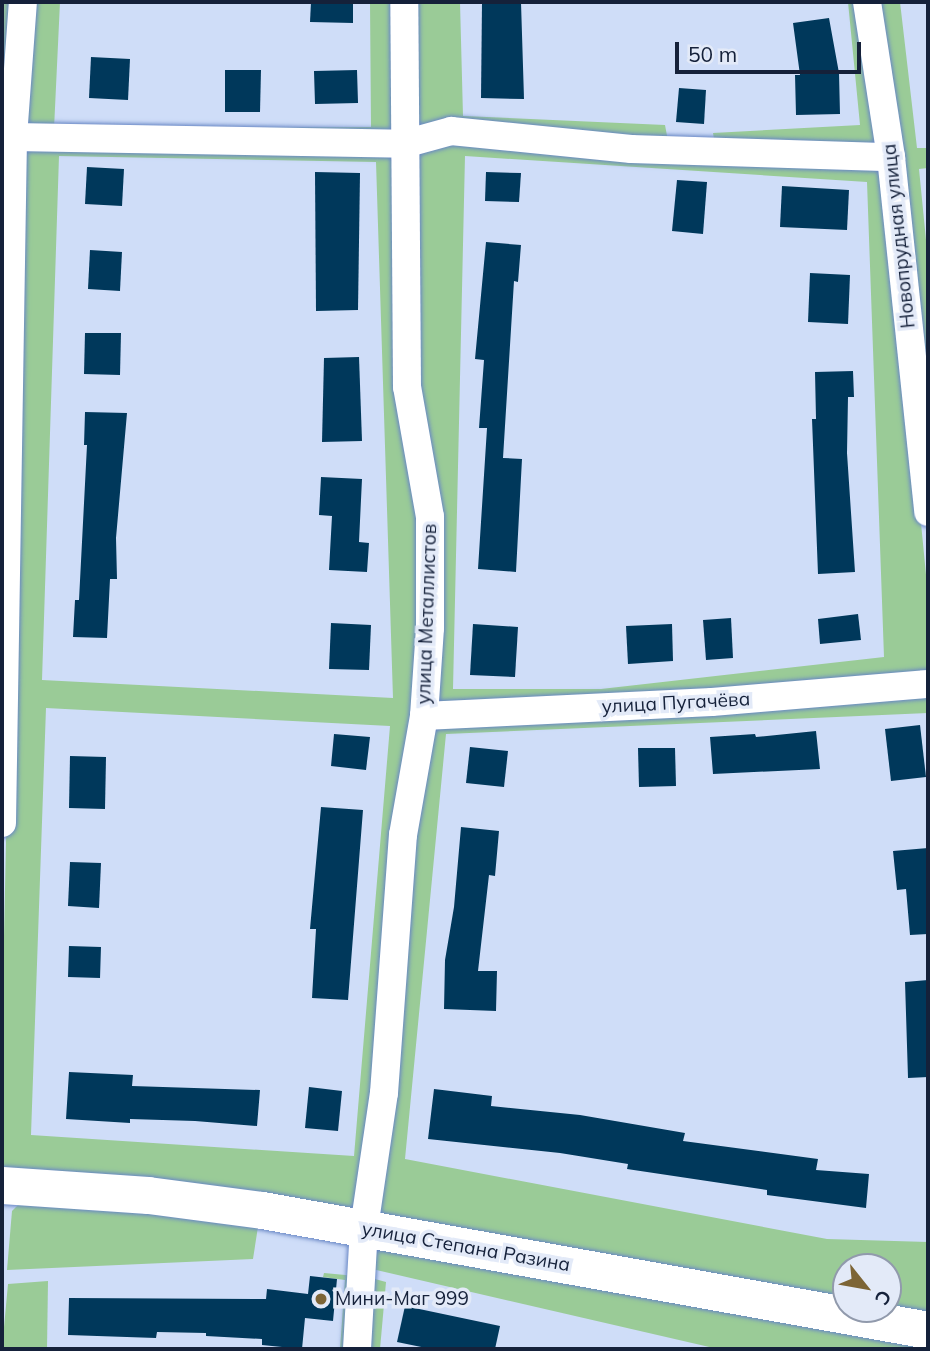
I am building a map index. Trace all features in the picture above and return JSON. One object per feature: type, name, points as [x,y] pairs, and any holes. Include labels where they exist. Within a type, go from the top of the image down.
[{"type":"main road","name":"улица Степана Разина","points":[[2,1185],[148,1195],[261,1210],[928,1331]]},
{"type":"street","points":[[2,823],[13,137],[23,2]]},
{"type":"street","name":"улица Металлистов","points":[[357,1349],[365,1228],[384,1093],[403,835],[424,716],[430,628],[430,517],[407,387],[404,2]]},
{"type":"street","name":"Новопрудная улица","points":[[867,2],[891,157],[928,512]]},
{"type":"street","points":[[13,137],[404,144],[451,131],[631,149],[891,157]]},
{"type":"street","name":"улица Пугачёва","points":[[424,716],[712,702],[928,684]]},
{"type":"green space","points":[[2,2],[15,2],[2,334]]},
{"type":"green space","points":[[29,2],[60,2],[54,129],[371,127],[370,2],[398,2],[397,138],[21,131]]},
{"type":"green space","points":[[411,2],[460,2],[463,116],[665,125],[668,141],[714,139],[713,133],[860,125],[848,2],[865,2],[885,152],[411,137]]},
{"type":"green space","points":[[874,2],[900,2],[917,148],[928,148],[928,168],[919,169],[928,260],[928,445]]},
{"type":"green space","points":[[452,137],[886,164],[928,595],[928,677],[431,711],[414,383],[411,151]],"holes":[[[465,156],[867,182],[884,657],[601,689],[453,689]]]},
{"type":"green space","points":[[21,142],[398,149],[425,517],[423,626],[378,1089],[352,1214],[5,1173],[2,1151],[2,1030]],"holes":[[[59,156],[376,162],[393,698],[42,680]],[[46,708],[390,726],[354,1156],[31,1135]]]},
{"type":"green space","points":[[928,689],[928,713],[446,734],[405,1159],[827,1239],[928,1242],[928,1320],[902,1313],[902,1253],[832,1253],[832,1302],[384,1219],[375,1209],[427,730],[440,721]]},
{"type":"green space","points":[[24,1199],[259,1220],[253,1259],[7,1270],[12,1211]]},
{"type":"green space","points":[[379,1242],[928,1343],[928,1349],[718,1349],[372,1269]]},
{"type":"green space","points":[[324,1273],[356,1276],[350,1349],[340,1349],[345,1280],[323,1277]]},
{"type":"green space","points":[[371,1278],[386,1282],[380,1349],[364,1349]]},
{"type":"green space","points":[[48,1281],[47,1349],[2,1349],[8,1284]]},
{"type":"building","points":[[311,2],[353,2],[353,23],[310,22]]},
{"type":"building","points":[[482,2],[521,2],[524,99],[481,98]]},
{"type":"building","points":[[829,18],[839,73],[840,114],[796,115],[795,75],[800,75],[793,23]]},
{"type":"building","points":[[91,57],[130,59],[128,100],[89,98]]},
{"type":"building","points":[[225,70],[261,70],[260,112],[225,112]]},
{"type":"building","points":[[357,70],[358,103],[315,104],[314,71]]},
{"type":"building","points":[[679,88],[706,90],[704,124],[676,122]]},
{"type":"building","points":[[87,167],[124,169],[122,206],[85,204]]},
{"type":"building","points":[[315,172],[360,173],[358,310],[316,311]]},
{"type":"building","points":[[486,172],[521,173],[519,202],[485,201]]},
{"type":"building","points":[[677,180],[707,182],[703,234],[672,231]]},
{"type":"building","points":[[782,186],[849,190],[847,230],[780,227]]},
{"type":"building","points":[[486,242],[521,245],[518,282],[514,281],[503,458],[522,459],[516,572],[478,569],[487,428],[479,428],[484,360],[475,359]]},
{"type":"building","points":[[90,250],[122,252],[120,291],[88,289]]},
{"type":"building","points":[[810,273],[850,275],[848,324],[808,322]]},
{"type":"building","points":[[85,333],[121,333],[120,375],[84,374]]},
{"type":"building","points":[[359,357],[362,441],[322,442],[324,358]]},
{"type":"building","points":[[853,371],[854,397],[848,397],[847,453],[855,572],[818,574],[812,419],[816,419],[815,372]]},
{"type":"building","points":[[85,412],[127,413],[116,538],[117,579],[110,579],[107,638],[73,637],[75,600],[79,600],[87,445],[84,445]]},
{"type":"building","points":[[321,477],[362,479],[359,542],[369,543],[367,572],[329,570],[332,516],[319,515]]},
{"type":"building","points":[[858,614],[861,640],[820,644],[818,619]]},
{"type":"building","points":[[731,618],[733,658],[706,660],[703,620]]},
{"type":"building","points":[[331,623],[371,625],[369,670],[329,669]]},
{"type":"building","points":[[473,624],[518,627],[515,677],[470,675]]},
{"type":"building","points":[[672,624],[673,661],[628,664],[626,626]]},
{"type":"building","points":[[920,725],[926,777],[891,781],[885,729]]},
{"type":"building","points":[[816,731],[820,769],[713,774],[710,737],[755,734],[756,737]]},
{"type":"building","points":[[334,734],[370,737],[366,770],[331,766]]},
{"type":"building","points":[[470,747],[508,751],[504,787],[466,783]]},
{"type":"building","points":[[638,748],[675,748],[676,786],[639,787]]},
{"type":"building","points":[[70,756],[106,757],[105,809],[69,808]]},
{"type":"building","points":[[321,807],[363,810],[348,1000],[312,998],[316,929],[310,929]]},
{"type":"building","points":[[461,827],[499,831],[495,876],[489,875],[478,971],[497,971],[496,1011],[444,1009],[445,960],[454,907]]},
{"type":"building","points":[[928,848],[928,934],[910,935],[906,889],[897,890],[893,851]]},
{"type":"building","points":[[70,862],[101,863],[99,908],[68,906]]},
{"type":"building","points":[[69,946],[101,947],[100,978],[68,977]]},
{"type":"building","points":[[928,980],[928,1077],[908,1078],[905,982]]},
{"type":"building","points":[[69,1072],[133,1075],[132,1086],[260,1090],[257,1126],[195,1121],[130,1119],[130,1123],[66,1119]]},
{"type":"building","points":[[309,1087],[342,1091],[338,1131],[305,1128]]},
{"type":"building","points":[[434,1089],[492,1096],[491,1106],[580,1115],[685,1133],[683,1141],[818,1159],[816,1170],[869,1174],[866,1208],[767,1195],[767,1190],[627,1169],[628,1164],[560,1153],[428,1139]]},
{"type":"building","points":[[310,1276],[337,1279],[333,1321],[305,1318],[302,1349],[262,1345],[262,1339],[206,1336],[206,1333],[157,1332],[156,1338],[68,1335],[69,1298],[266,1299],[267,1289],[308,1294]]},
{"type":"building","points":[[405,1306],[500,1326],[495,1349],[431,1349],[397,1342]]},
{"type":"place","name":"Мини-Маг 999","points":[[321,1299]]}]
